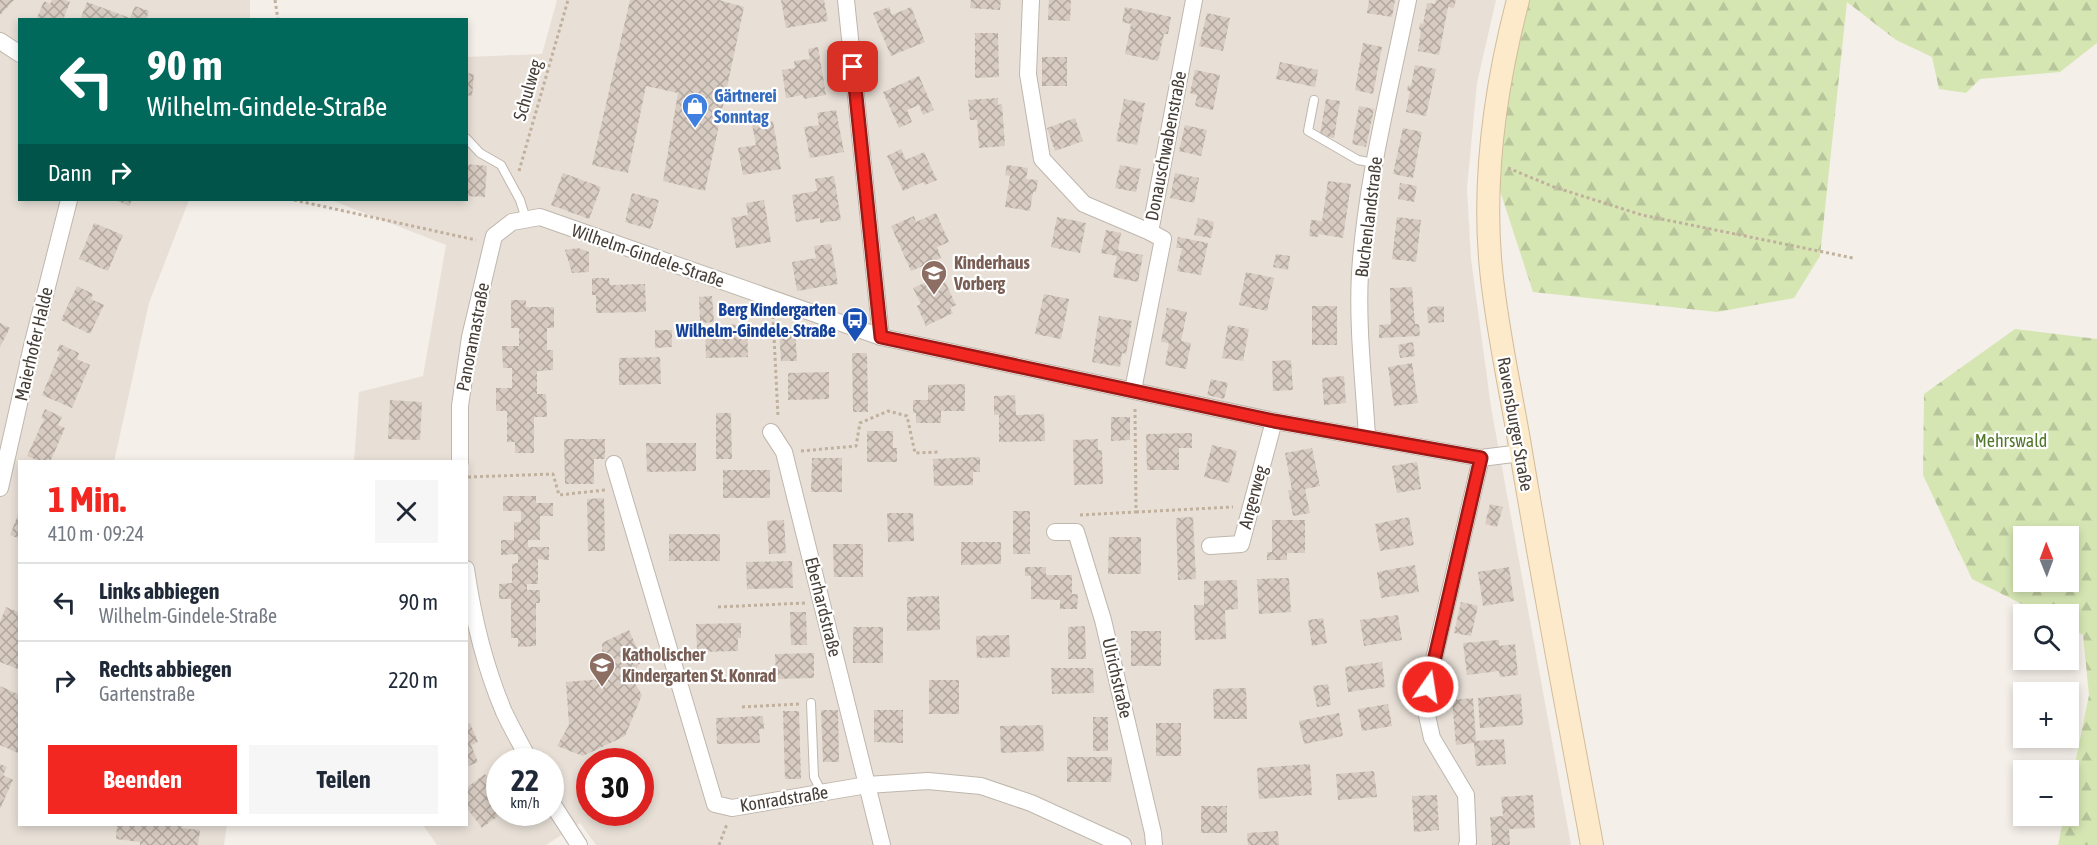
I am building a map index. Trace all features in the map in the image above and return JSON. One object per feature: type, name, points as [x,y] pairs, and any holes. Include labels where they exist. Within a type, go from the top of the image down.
[{"type":"main road","name":"Ravensburger Straße","points":[[1518,0],[1497,92],[1490,160],[1488,211],[1491,268],[1521,453],[1592,845]]},
{"type":"street","points":[[846,0],[881,337]]},
{"type":"street","points":[[1031,0],[1028,74],[1042,159],[1084,204],[1150,232]]},
{"type":"street","name":"Donauschwabenstraße","points":[[1133,390],[1163,239],[1150,232],[1194,0]]},
{"type":"street","name":"Buchenlandstraße","points":[[1367,437],[1360,274],[1374,163],[1408,0]]},
{"type":"street","points":[[0,41],[18,53]]},
{"type":"street","name":"Maierhofer Halde","points":[[0,488],[32,346],[69,201]]},
{"type":"street","name":"Wilhelm-Gindele-Straße","points":[[519,220],[540,217],[881,337],[1274,421],[1481,458],[1521,453]]},
{"type":"street","name":"Panoramastraße","points":[[460,460],[460,406],[470,337],[492,244],[494,236],[519,220]]},
{"type":"street","name":"Angerweg","points":[[1210,546],[1241,544],[1274,421]]},
{"type":"street","name":"Eberhardstraße","points":[[771,432],[784,452],[882,845]]},
{"type":"street","points":[[1467,845],[1467,795],[1432,738],[1424,702],[1481,458]]},
{"type":"street","name":"Konradstraße","points":[[614,464],[715,804],[732,808],[867,785],[928,781],[981,786],[1031,803],[1123,845]]},
{"type":"street","points":[[1055,532],[1076,532]]},
{"type":"street","name":"Ulrichstraße","points":[[1076,532],[1103,620],[1154,845]]},
{"type":"street","points":[[468,578],[478,630],[490,674],[505,714],[523,748]]},
{"type":"street","points":[[564,822],[579,845]]},
{"type":"lane","points":[[1314,100],[1308,130],[1358,160],[1374,163]]},
{"type":"lane","points":[[468,140],[480,153],[501,165],[513,187],[519,220]]},
{"type":"lane","points":[[811,703],[814,777],[822,793]]},
{"type":"path","points":[[275,0],[278,18]]},
{"type":"path","name":"Schulweg","points":[[513,187],[568,0]]},
{"type":"path","points":[[1490,160],[1554,187],[1642,214],[1853,258]]},
{"type":"path","points":[[298,201],[492,244]]},
{"type":"path","points":[[771,432],[778,417],[774,372],[773,299]]},
{"type":"path","points":[[1133,390],[1136,512]]},
{"type":"path","points":[[784,452],[856,446],[860,423],[888,411],[907,416],[915,453],[939,452]]},
{"type":"path","points":[[468,477],[553,474],[560,495],[621,489]]},
{"type":"path","points":[[1076,532],[1075,515],[1251,507]]},
{"type":"path","points":[[718,607],[822,603]]},
{"type":"path","points":[[742,707],[811,703]]},
{"type":"shaded area","points":[[0,0],[250,0],[250,18],[18,18],[18,201],[189,201],[149,303],[114,460],[18,460],[18,826],[227,826],[224,845],[0,845]]},
{"type":"shaded area","points":[[557,0],[1496,0],[1477,83],[1467,188],[1471,259],[1491,407],[1571,845],[596,845],[582,826],[654,826],[654,748],[576,748],[576,826],[546,845],[437,845],[424,826],[468,826],[468,460],[354,460],[359,392],[423,376],[446,245],[334,201],[468,201],[468,57],[542,54]]},
{"type":"green space","points":[[1518,0],[2097,0],[2097,43],[2060,72],[1980,79],[1966,93],[1939,89],[1932,57],[1896,40],[1847,2],[1820,256],[1794,298],[1717,312],[1533,292],[1490,160]]},
{"type":"green space","name":"Mehrswald","points":[[2015,329],[2097,339],[2097,845],[2058,845],[2062,826],[2079,826],[2079,760],[2076,760],[2089,695],[2083,635],[2079,633],[2079,604],[2022,604],[1972,579],[1923,475],[1924,394]]},
{"type":"building","points":[[0,0],[14,0],[0,15]]},
{"type":"building","points":[[52,0],[70,2],[64,18],[37,18],[44,1],[50,4]]},
{"type":"building","name":"Gärtnerei Sonntag","points":[[630,0],[719,0],[744,7],[705,191],[663,181],[678,93],[646,86],[628,173],[592,165]]},
{"type":"building","points":[[781,0],[824,0],[828,21],[786,28]]},
{"type":"building","points":[[971,0],[1001,0],[1000,10],[970,8]]},
{"type":"building","points":[[1049,0],[1071,0],[1070,21],[1048,20]]},
{"type":"building","points":[[1369,0],[1395,0],[1392,17],[1367,13]]},
{"type":"building","points":[[1436,0],[1456,0],[1454,8],[1448,7],[1439,55],[1418,51],[1420,23],[1423,24],[1427,3],[1435,4]]},
{"type":"building","points":[[87,2],[130,18],[81,18]]},
{"type":"building","points":[[135,6],[149,11],[147,18],[130,18]]},
{"type":"building","points":[[889,7],[892,15],[911,7],[925,42],[891,56],[873,13]]},
{"type":"building","points":[[1125,7],[1171,17],[1168,34],[1164,34],[1158,61],[1125,54],[1131,24],[1122,22]]},
{"type":"building","points":[[1207,13],[1230,18],[1223,51],[1199,46]]},
{"type":"building","points":[[975,33],[998,33],[999,77],[975,78]]},
{"type":"building","points":[[1363,43],[1382,47],[1373,94],[1355,90]]},
{"type":"building","points":[[818,47],[826,95],[804,99],[803,95],[786,98],[782,70],[795,68],[794,61],[810,59],[808,49]]},
{"type":"building","points":[[1042,57],[1067,57],[1067,86],[1042,86]]},
{"type":"building","points":[[1280,62],[1318,70],[1315,87],[1276,79]]},
{"type":"building","points":[[1415,65],[1436,69],[1426,116],[1406,112],[1410,91],[1407,91],[1408,85],[1411,86]]},
{"type":"building","points":[[1195,70],[1220,75],[1213,110],[1195,106],[1197,95],[1190,93]]},
{"type":"building","points":[[468,73],[474,74],[472,96],[468,95]]},
{"type":"building","points":[[919,76],[934,110],[923,115],[919,105],[907,110],[912,122],[899,128],[883,92]]},
{"type":"building","points":[[998,98],[998,105],[1002,104],[1005,146],[979,148],[977,120],[970,120],[968,100]]},
{"type":"building","points":[[1124,99],[1145,103],[1137,145],[1116,141]]},
{"type":"building","points":[[1326,99],[1340,101],[1334,138],[1320,135]]},
{"type":"building","points":[[1359,106],[1374,109],[1366,147],[1352,144]]},
{"type":"building","points":[[836,110],[844,152],[810,158],[804,127],[819,125],[817,113]]},
{"type":"building","points":[[1075,118],[1083,141],[1055,151],[1047,128]]},
{"type":"building","points":[[773,121],[781,169],[743,175],[738,148],[756,145],[752,124]]},
{"type":"building","points":[[1185,125],[1207,130],[1201,156],[1179,151]]},
{"type":"building","points":[[1403,128],[1422,132],[1413,178],[1393,174]]},
{"type":"building","points":[[901,149],[906,160],[924,152],[937,180],[925,185],[923,182],[903,191],[887,156]]},
{"type":"building","points":[[468,164],[487,166],[485,197],[468,196]]},
{"type":"building","points":[[1007,165],[1028,168],[1026,179],[1038,180],[1036,192],[1033,192],[1030,211],[1005,207],[1010,176],[1005,175]]},
{"type":"building","points":[[1120,165],[1141,169],[1136,192],[1115,188]]},
{"type":"building","points":[[563,173],[601,187],[589,219],[551,205]]},
{"type":"building","points":[[1175,173],[1199,178],[1194,203],[1170,198]]},
{"type":"building","points":[[834,176],[841,220],[820,223],[820,218],[796,222],[792,195],[817,191],[815,179]]},
{"type":"building","points":[[1328,181],[1351,184],[1343,238],[1319,234],[1318,237],[1309,236],[1311,220],[1322,221]]},
{"type":"building","points":[[1400,183],[1417,186],[1414,202],[1398,199]]},
{"type":"building","points":[[632,193],[659,200],[651,229],[625,222]]},
{"type":"building","points":[[764,200],[771,242],[736,248],[731,218],[748,215],[746,203]]},
{"type":"building","points":[[117,201],[132,201],[129,206]]},
{"type":"building","points":[[936,213],[949,242],[937,247],[941,258],[911,271],[891,226],[914,216],[916,222]]},
{"type":"building","points":[[1057,217],[1086,223],[1080,253],[1051,247]]},
{"type":"building","points":[[1397,217],[1421,220],[1416,262],[1392,259]]},
{"type":"building","points":[[1198,218],[1214,222],[1211,238],[1194,235]]},
{"type":"building","points":[[94,223],[123,235],[108,271],[79,259]]},
{"type":"building","points":[[1106,230],[1121,233],[1118,250],[1143,255],[1138,282],[1113,277],[1117,256],[1101,253]]},
{"type":"building","points":[[1178,237],[1208,243],[1201,275],[1177,271],[1182,248],[1176,248]]},
{"type":"building","points":[[831,244],[838,284],[797,291],[792,262],[816,258],[814,246]]},
{"type":"building","points":[[578,248],[589,252],[589,272],[572,273],[565,250]]},
{"type":"building","points":[[1276,254],[1290,256],[1288,270],[1273,267]]},
{"type":"building","points":[[1246,272],[1274,278],[1267,311],[1239,305]]},
{"type":"building","name":"Kinderhaus Vorberg","points":[[942,275],[956,305],[950,308],[953,313],[926,326],[917,306],[921,304],[913,288]]},
{"type":"building","points":[[592,278],[609,278],[610,285],[645,284],[646,312],[596,313],[596,295],[592,295]]},
{"type":"building","points":[[77,286],[93,294],[91,299],[104,305],[90,334],[61,320]]},
{"type":"building","points":[[1412,287],[1415,324],[1419,324],[1420,336],[1379,338],[1379,325],[1391,324],[1390,288]]},
{"type":"building","points":[[1044,294],[1069,299],[1061,339],[1035,334]]},
{"type":"building","points":[[712,296],[714,322],[700,323],[699,297]]},
{"type":"building","points":[[511,300],[526,300],[526,307],[554,307],[554,328],[547,328],[547,350],[553,350],[553,370],[537,371],[537,394],[546,394],[547,417],[534,417],[534,453],[515,453],[515,442],[507,442],[507,411],[496,411],[496,388],[512,388],[512,368],[503,368],[502,346],[519,346],[519,328],[511,328]]},
{"type":"building","points":[[1312,306],[1337,306],[1337,345],[1312,345]]},
{"type":"building","points":[[1444,306],[1444,322],[1428,323],[1427,307]]},
{"type":"building","points":[[1167,308],[1187,312],[1181,341],[1191,343],[1186,369],[1165,365],[1169,343],[1161,342]]},
{"type":"building","points":[[1099,316],[1132,321],[1126,354],[1122,353],[1120,367],[1092,362]]},
{"type":"building","points":[[0,323],[10,328],[0,347]]},
{"type":"building","points":[[747,324],[748,357],[706,358],[705,330],[723,329],[723,325]]},
{"type":"building","points":[[1228,325],[1249,329],[1243,361],[1222,358]]},
{"type":"building","points":[[795,328],[797,361],[781,361],[779,329]]},
{"type":"building","points":[[655,330],[672,330],[672,347],[655,348]]},
{"type":"building","points":[[1413,342],[1415,356],[1400,358],[1398,345]]},
{"type":"building","points":[[60,344],[79,353],[77,359],[90,365],[72,408],[42,395],[60,352],[57,351]]},
{"type":"building","points":[[852,353],[867,353],[868,412],[853,412]]},
{"type":"building","points":[[660,357],[661,384],[619,385],[619,358]]},
{"type":"building","points":[[1291,360],[1293,390],[1273,391],[1272,361]]},
{"type":"building","points":[[1412,363],[1418,403],[1394,406],[1388,367]]},
{"type":"building","points":[[829,372],[829,399],[788,400],[788,373]]},
{"type":"building","points":[[1344,376],[1346,403],[1324,405],[1322,378]]},
{"type":"building","points":[[1211,379],[1228,383],[1224,399],[1207,395]]},
{"type":"building","points":[[965,384],[965,411],[941,411],[941,423],[916,423],[913,400],[928,400],[928,385]]},
{"type":"building","points":[[1015,395],[1016,415],[1044,414],[1045,441],[999,442],[999,415],[994,415],[994,396]]},
{"type":"building","points":[[390,400],[422,402],[420,440],[388,439]]},
{"type":"building","points":[[45,409],[62,417],[58,425],[65,428],[51,460],[37,460],[27,456],[44,419],[41,418]]},
{"type":"building","points":[[716,413],[731,413],[732,459],[716,459]]},
{"type":"building","points":[[1111,417],[1130,417],[1130,440],[1111,441]]},
{"type":"building","points":[[867,431],[893,431],[893,448],[897,448],[897,462],[867,462]]},
{"type":"building","points":[[1192,433],[1192,448],[1179,448],[1179,470],[1147,470],[1146,434]]},
{"type":"building","points":[[564,439],[605,439],[605,459],[594,459],[594,484],[565,484]]},
{"type":"building","points":[[1098,439],[1098,450],[1102,450],[1103,484],[1074,485],[1073,440]]},
{"type":"building","points":[[646,443],[696,443],[696,471],[647,472]]},
{"type":"building","points":[[1212,445],[1237,451],[1229,483],[1204,477]]},
{"type":"building","points":[[1312,448],[1320,486],[1305,489],[1310,513],[1293,516],[1288,490],[1292,490],[1285,453]]},
{"type":"building","points":[[980,457],[980,472],[973,472],[973,485],[934,486],[933,459]]},
{"type":"building","points":[[812,458],[842,458],[842,492],[811,492]]},
{"type":"building","points":[[1417,462],[1421,489],[1397,493],[1392,466]]},
{"type":"building","points":[[723,470],[770,470],[770,498],[723,498]]},
{"type":"building","points":[[503,496],[536,496],[536,503],[553,503],[553,516],[540,516],[540,540],[528,540],[528,547],[549,547],[549,560],[538,559],[538,584],[527,584],[527,590],[540,590],[540,603],[536,603],[536,646],[518,647],[518,638],[511,638],[511,599],[499,599],[499,584],[512,583],[512,564],[518,563],[518,554],[501,555],[501,540],[514,540],[514,522],[521,522],[521,511],[503,511]]},
{"type":"building","points":[[604,498],[605,551],[588,551],[587,499]]},
{"type":"building","points":[[1490,504],[1503,507],[1497,527],[1485,524]]},
{"type":"building","points":[[1013,511],[1030,511],[1030,554],[1013,554]]},
{"type":"building","points":[[887,513],[913,513],[914,541],[888,542]]},
{"type":"building","points":[[18,515],[18,538],[10,535]]},
{"type":"building","points":[[1193,517],[1196,579],[1178,580],[1176,518]]},
{"type":"building","points":[[1409,517],[1414,545],[1380,551],[1375,524]]},
{"type":"building","points":[[784,520],[786,553],[769,554],[767,521]]},
{"type":"building","points":[[1272,520],[1305,520],[1305,553],[1287,553],[1287,560],[1267,560],[1267,552],[1272,552]]},
{"type":"building","points":[[669,534],[720,534],[720,561],[669,561]]},
{"type":"building","points":[[1109,537],[1141,537],[1141,574],[1108,574]]},
{"type":"building","points":[[961,542],[1001,542],[1001,564],[961,565]]},
{"type":"building","points":[[833,544],[863,544],[863,577],[834,577]]},
{"type":"building","points":[[792,561],[793,588],[747,589],[746,562]]},
{"type":"building","points":[[1415,565],[1419,592],[1381,598],[1377,572]]},
{"type":"building","points":[[1025,567],[1046,567],[1046,575],[1072,575],[1072,594],[1078,594],[1077,609],[1060,609],[1060,600],[1031,599],[1031,576],[1025,576]]},
{"type":"building","points":[[1509,567],[1514,601],[1483,606],[1478,572]]},
{"type":"building","points":[[1289,578],[1291,612],[1259,614],[1257,579]]},
{"type":"building","points":[[1237,580],[1238,609],[1225,610],[1226,639],[1195,640],[1194,605],[1204,605],[1204,581]]},
{"type":"building","points":[[939,596],[940,630],[907,631],[907,597]]},
{"type":"building","points":[[1461,602],[1478,606],[1471,636],[1454,633]]},
{"type":"building","points":[[6,607],[18,612],[18,669],[0,662],[0,622]]},
{"type":"building","points":[[790,612],[806,612],[807,645],[791,645]]},
{"type":"building","points":[[1398,615],[1402,640],[1364,646],[1360,620]]},
{"type":"building","points":[[1323,618],[1327,643],[1312,646],[1308,620]]},
{"type":"building","points":[[741,623],[738,651],[697,652],[696,624]]},
{"type":"building","points":[[1085,626],[1086,659],[1068,659],[1068,627]]},
{"type":"building","points":[[853,627],[883,627],[883,663],[853,663]]},
{"type":"building","name":"Katholischer Kindergarten St. Konrad","points":[[629,630],[642,660],[631,677],[642,695],[625,736],[600,748],[576,748],[576,753],[557,746],[569,725],[566,682],[603,679],[602,643]]},
{"type":"building","points":[[1131,631],[1161,631],[1161,666],[1131,666]]},
{"type":"building","points":[[1009,635],[1010,657],[977,658],[976,636]]},
{"type":"building","points":[[1499,640],[1499,646],[1515,644],[1518,675],[1500,677],[1499,671],[1467,675],[1463,643]]},
{"type":"building","points":[[814,653],[814,678],[776,679],[775,654]]},
{"type":"building","points":[[1382,662],[1385,687],[1348,692],[1345,667]]},
{"type":"building","points":[[1051,668],[1093,668],[1094,693],[1052,694]]},
{"type":"building","points":[[929,680],[959,680],[959,714],[929,714]]},
{"type":"building","points":[[1328,684],[1331,705],[1317,707],[1313,686]]},
{"type":"building","points":[[0,686],[18,694],[18,753],[0,745]]},
{"type":"building","points":[[1246,688],[1247,719],[1214,719],[1213,689]]},
{"type":"building","points":[[1521,694],[1523,725],[1480,728],[1478,698]]},
{"type":"building","points":[[1473,698],[1476,741],[1504,739],[1506,764],[1476,766],[1474,743],[1456,745],[1452,700]]},
{"type":"building","points":[[1388,704],[1392,726],[1362,731],[1358,709]]},
{"type":"building","points":[[821,710],[838,710],[839,762],[823,762]]},
{"type":"building","points":[[874,710],[903,710],[903,743],[874,742]]},
{"type":"building","points":[[783,711],[799,711],[801,779],[785,779]]},
{"type":"building","points":[[1339,713],[1343,736],[1304,744],[1299,721]]},
{"type":"building","points":[[763,716],[764,729],[759,729],[760,743],[717,744],[716,718]]},
{"type":"building","points":[[1093,717],[1108,717],[1108,751],[1093,751]]},
{"type":"building","points":[[470,723],[478,742],[471,745],[478,762],[468,766],[468,724]]},
{"type":"building","points":[[1156,723],[1181,723],[1181,756],[1156,756]]},
{"type":"building","points":[[1043,725],[1044,751],[1001,753],[1000,726]]},
{"type":"building","points":[[1067,757],[1112,757],[1111,782],[1067,782]]},
{"type":"building","points":[[0,764],[7,767],[3,775],[13,780],[0,809]]},
{"type":"building","points":[[1310,764],[1312,795],[1259,799],[1257,768]]},
{"type":"building","points":[[1374,771],[1377,797],[1338,800],[1336,774]]},
{"type":"building","points":[[485,774],[486,825],[482,828],[468,810],[468,787]]},
{"type":"building","points":[[1437,795],[1439,830],[1414,832],[1412,796]]},
{"type":"building","points":[[1533,795],[1535,828],[1509,829],[1510,845],[1492,845],[1490,817],[1503,816],[1501,797]]},
{"type":"building","points":[[1201,806],[1227,806],[1227,833],[1201,833]]},
{"type":"building","points":[[117,826],[182,826],[181,828],[200,830],[198,845],[140,845],[140,842],[116,839]]},
{"type":"building","points":[[1278,831],[1279,845],[1248,845],[1247,833]]},
{"type":"place","name":"Gärtnerei Sonntag","points":[[695,129]]},
{"type":"place","name":"Kinderhaus Vorberg","points":[[934,296]]},
{"type":"place","name":"Berg Kindergarten Wilhelm-Gindele-Straße","points":[[855,343]]},
{"type":"place","name":"Katholischer Kindergarten St. Konrad","points":[[602,688]]},
{"type":"route","points":[[853,67],[881,337],[1274,421],[1481,458],[1428,687]]}]
